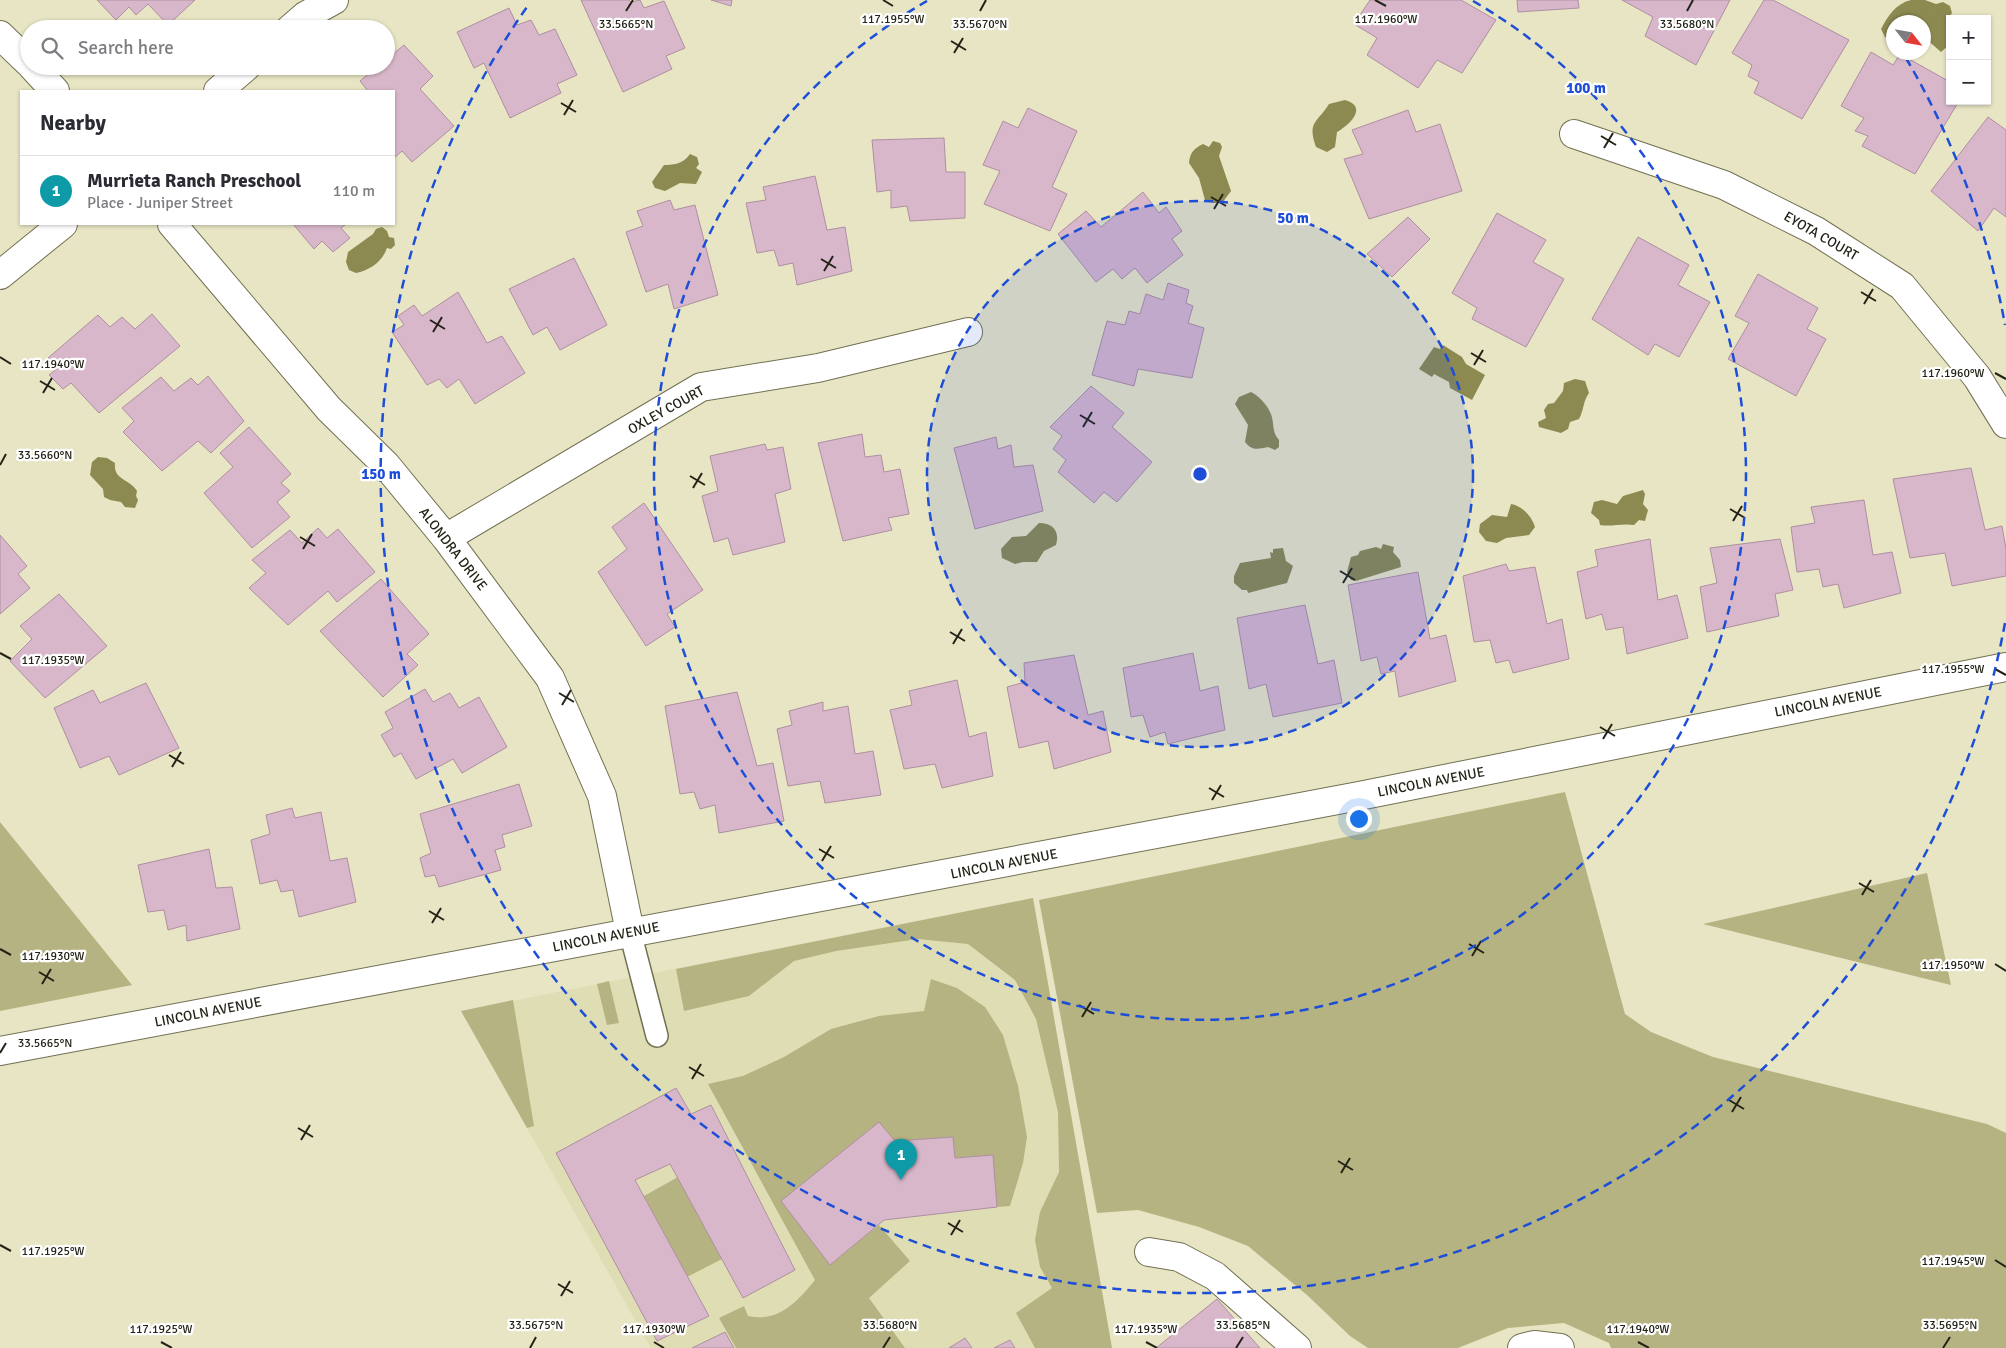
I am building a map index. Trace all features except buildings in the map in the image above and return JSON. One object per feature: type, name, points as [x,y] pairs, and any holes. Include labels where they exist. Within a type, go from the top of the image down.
[{"type":"street","points":[[300,20],[334,0]]},
{"type":"street","points":[[0,36],[20,55]]},
{"type":"street","points":[[40,75],[54,90]]},
{"type":"street","points":[[219,90],[237,75]]},
{"type":"street","name":"EYOTA COURT","points":[[1574,134],[1651,158],[1724,185],[1816,231],[1902,286],[1977,377],[2006,424]]},
{"type":"street","points":[[0,275],[62,225]]},
{"type":"street","name":"ALONDRA DRIVE","points":[[173,225],[329,408],[386,465],[446,538],[550,678],[602,796],[630,932]]},
{"type":"street","name":"OXLEY COURT","points":[[446,538],[702,387],[818,368],[968,332]]},
{"type":"street","name":"LINCOLN AVENUE","points":[[0,1051],[1359,796],[2006,666]]},
{"type":"street","points":[[1149,1252],[1179,1257],[1215,1276],[1297,1348]]},
{"type":"street","points":[[1522,1348],[1534,1345],[1560,1348]]},
{"type":"lane","points":[[630,932],[657,1036]]},
{"type":"shaded area","points":[[1925,0],[1936,4],[1943,2],[1950,6],[1952,13],[1946,15],[1946,48],[1941,52],[1931,43],[1931,15],[1889,15],[1905,2]]},
{"type":"shaded area","points":[[1886,20],[1886,37],[1881,29]]},
{"type":"shaded area","points":[[1345,100],[1356,107],[1355,116],[1337,132],[1335,147],[1327,152],[1316,147],[1313,139],[1315,123],[1329,104]]},
{"type":"shaded area","points":[[1213,141],[1220,143],[1222,147],[1219,156],[1231,191],[1222,203],[1213,203],[1205,200],[1199,178],[1189,163],[1194,150],[1203,144],[1209,147]]},
{"type":"shaded area","points":[[690,154],[697,157],[699,164],[696,168],[702,172],[696,184],[680,183],[665,191],[655,188],[652,182],[664,165],[679,163]]},
{"type":"shaded area","points":[[382,227],[387,231],[389,237],[394,238],[395,245],[391,249],[387,248],[379,261],[366,270],[356,273],[349,270],[346,262],[348,252],[373,234],[376,229]]},
{"type":"shaded area","points":[[1443,345],[1462,357],[1466,364],[1485,375],[1472,400],[1450,388],[1449,382],[1434,374],[1432,377],[1419,369],[1434,347],[1440,349]]},
{"type":"shaded area","points":[[1575,379],[1585,381],[1589,393],[1579,419],[1570,422],[1568,429],[1561,433],[1539,427],[1538,422],[1546,418],[1544,410],[1548,404],[1554,403],[1563,391],[1564,383]]},
{"type":"shaded area","points":[[1251,392],[1262,400],[1269,409],[1275,434],[1279,440],[1279,447],[1275,450],[1268,447],[1253,448],[1245,442],[1248,425],[1235,404],[1239,397]]},
{"type":"shaded area","points":[[98,457],[107,458],[115,463],[115,469],[119,476],[137,491],[136,496],[138,500],[135,508],[125,507],[121,502],[104,497],[103,489],[90,475],[92,462]]},
{"type":"shaded area","points":[[1643,490],[1645,494],[1643,504],[1648,510],[1645,521],[1639,520],[1634,525],[1600,525],[1599,520],[1591,513],[1594,502],[1602,500],[1617,504],[1623,496]]},
{"type":"shaded area","points":[[1511,504],[1519,507],[1526,513],[1532,519],[1535,527],[1529,535],[1506,538],[1497,543],[1486,541],[1479,532],[1480,524],[1492,515],[1507,517]]},
{"type":"shaded area","points":[[1039,523],[1052,526],[1057,536],[1056,545],[1044,551],[1037,562],[1015,564],[1002,558],[1001,549],[1012,537],[1026,536]]},
{"type":"shaded area","points":[[1383,544],[1394,547],[1393,552],[1400,560],[1401,567],[1356,581],[1351,580],[1347,572],[1351,557],[1358,555],[1360,551],[1376,547],[1381,549]]},
{"type":"shaded area","points":[[1283,548],[1286,561],[1293,566],[1287,583],[1248,593],[1247,590],[1242,590],[1234,583],[1234,576],[1240,563],[1271,558],[1270,552],[1273,553],[1273,549]]},
{"type":"shaded area","points":[[1565,792],[1625,1014],[1651,1032],[1713,1057],[1987,1124],[2006,1133],[2006,1348],[1611,1348],[1609,1343],[1564,1323],[1508,1328],[1458,1348],[1368,1348],[1350,1336],[1307,1295],[1248,1246],[1199,1227],[1138,1210],[1097,1213],[1039,900]]},
{"type":"shaded area","points":[[0,822],[132,985],[0,1011]]},
{"type":"shaded area","points":[[1927,873],[1951,985],[1703,924]]},
{"type":"shaded area","points":[[1033,898],[1112,1348],[651,1348],[461,1011]]},
{"type":"shaded area","points":[[1033,898],[1112,1348],[1035,1348],[1016,1313],[1052,1288],[1040,1267],[1035,1240],[1040,1212],[1059,1172],[1058,1112],[1036,1019],[1015,980],[968,944],[918,939],[836,951],[794,961],[749,996],[684,1011],[676,969]]},
{"type":"shaded area","points":[[931,979],[957,988],[985,1007],[1003,1035],[1018,1086],[1027,1137],[1023,1163],[1010,1206],[997,1207],[992,1155],[955,1158],[830,1264],[879,1225],[910,1261],[869,1298],[905,1348],[736,1348],[719,1318],[744,1306],[748,1316],[769,1316],[778,1313],[794,1303],[815,1280],[708,1084],[743,1076],[784,1057],[831,1029],[879,1016],[924,1011]]},
{"type":"shaded area","points":[[609,981],[619,1023],[607,1025],[597,984]]},
{"type":"shaded area","points":[[513,1000],[534,1126],[527,1128],[461,1011]]},
{"type":"shaded area","points":[[678,1177],[722,1259],[687,1277],[644,1196]]},
{"type":"place","name":"Murrieta Ranch Preschool","points":[[901,1180]]}]
